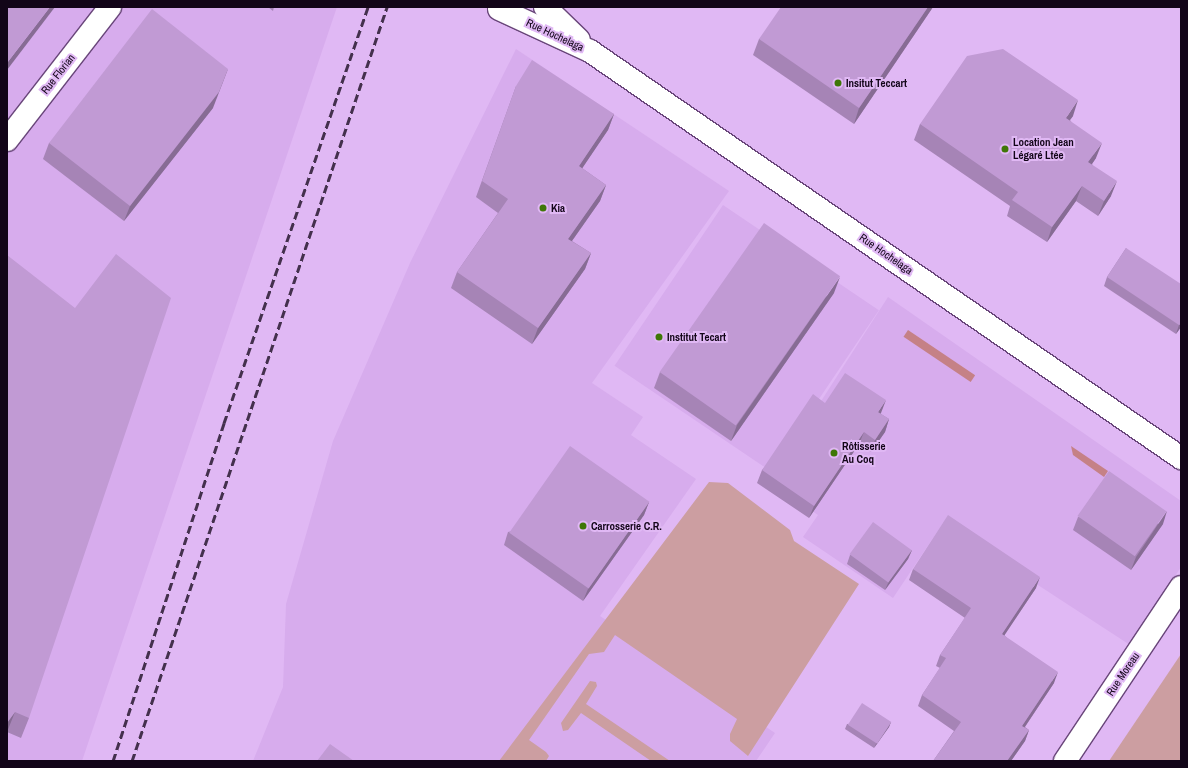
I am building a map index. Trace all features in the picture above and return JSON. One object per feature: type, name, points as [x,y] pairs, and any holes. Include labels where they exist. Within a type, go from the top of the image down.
[{"type":"street","name":"Rue Florian","points":[[7,140],[110,7]]},
{"type":"street","name":"Rue Hochelaga","points":[[545,7],[590,51],[1181,458]]},
{"type":"street","name":"Rue Hochelaga","points":[[498,9],[590,51]]},
{"type":"street","name":"Rue Moreau","points":[[1065,761],[1181,587]]},
{"type":"shaded area","points":[[7,7],[337,7],[82,761],[7,761]]},
{"type":"shaded area","points":[[516,49],[729,191],[592,383],[643,417],[631,435],[696,479],[600,616],[775,733],[756,761],[253,761],[283,687],[286,604],[333,441],[410,263]]},
{"type":"shaded area","points":[[723,205],[879,310],[770,471],[615,366]]},
{"type":"shaded area","points":[[888,297],[1181,501],[1181,567],[1130,645],[943,523],[893,598],[803,537],[818,515],[769,482]]},
{"type":"shaded area","points":[[908,330],[975,375],[971,382],[904,337]]},
{"type":"shaded area","points":[[1071,446],[1108,471],[1104,477],[1073,455]]},
{"type":"shaded area","points":[[709,482],[728,483],[790,530],[794,541],[859,584],[748,756],[730,741],[730,734],[737,719],[615,635],[604,652],[589,654],[529,740],[546,752],[549,756],[546,761],[499,761]]},
{"type":"shaded area","points":[[1181,654],[1181,761],[1109,761]]},
{"type":"shaded area","points":[[590,681],[596,682],[597,686],[586,704],[670,761],[651,761],[581,713],[568,730],[563,731],[561,723]]},
{"type":"building","points":[[7,7],[50,7],[7,63]]},
{"type":"building","name":"Insitut Teccart","points":[[781,7],[928,7],[859,108],[759,39]]},
{"type":"building","points":[[152,9],[228,69],[219,92],[130,206],[49,143]]},
{"type":"building","name":"Location Jean Légaré Ltée","points":[[1003,49],[1078,100],[1066,118],[1102,143],[1088,162],[1117,181],[1104,201],[1082,186],[1052,227],[1012,200],[1018,192],[920,124],[967,56]]},
{"type":"building","name":"Kia","points":[[532,60],[614,114],[579,166],[606,185],[568,239],[591,253],[538,328],[457,272],[508,199],[482,181],[516,86]]},
{"type":"building","points":[[764,223],[840,276],[736,425],[660,372]]},
{"type":"building","points":[[1126,248],[1181,284],[1181,323],[1179,325],[1107,277]]},
{"type":"building","points":[[116,254],[171,298],[29,718],[15,712],[7,723],[7,255],[75,308]]},
{"type":"building","points":[[845,373],[886,400],[878,412],[889,419],[875,440],[864,432],[814,506],[762,470],[813,394],[825,403]]},
{"type":"building","name":"Carrosserie C.R.","points":[[570,446],[649,502],[589,588],[509,533]]},
{"type":"building","points":[[1109,471],[1166,511],[1135,556],[1077,516]]},
{"type":"building","points":[[948,515],[1040,577],[1002,634],[1058,672],[1022,726],[1029,730],[1007,761],[933,761],[961,722],[922,695],[946,658],[940,655],[971,608],[913,569]]},
{"type":"building","points":[[873,522],[912,550],[888,583],[849,554]]},
{"type":"building","points":[[862,703],[891,722],[877,744],[848,725]]},
{"type":"building","points":[[330,744],[354,761],[317,761]]},
{"type":"railway","points":[[113,761],[224,423],[368,7]]},
{"type":"railway","points":[[132,761],[387,7]]},
{"type":"place","name":"Insitut Teccart","points":[[838,83]]},
{"type":"place","name":"Location Jean Légaré Ltée","points":[[1005,149]]},
{"type":"place","name":"Kia","points":[[543,208]]},
{"type":"place","name":"Institut Tecart","points":[[659,337]]},
{"type":"place","name":"Rôtisserie Au Coq","points":[[834,453]]},
{"type":"place","name":"Carrosserie C.R.","points":[[583,526]]}]
